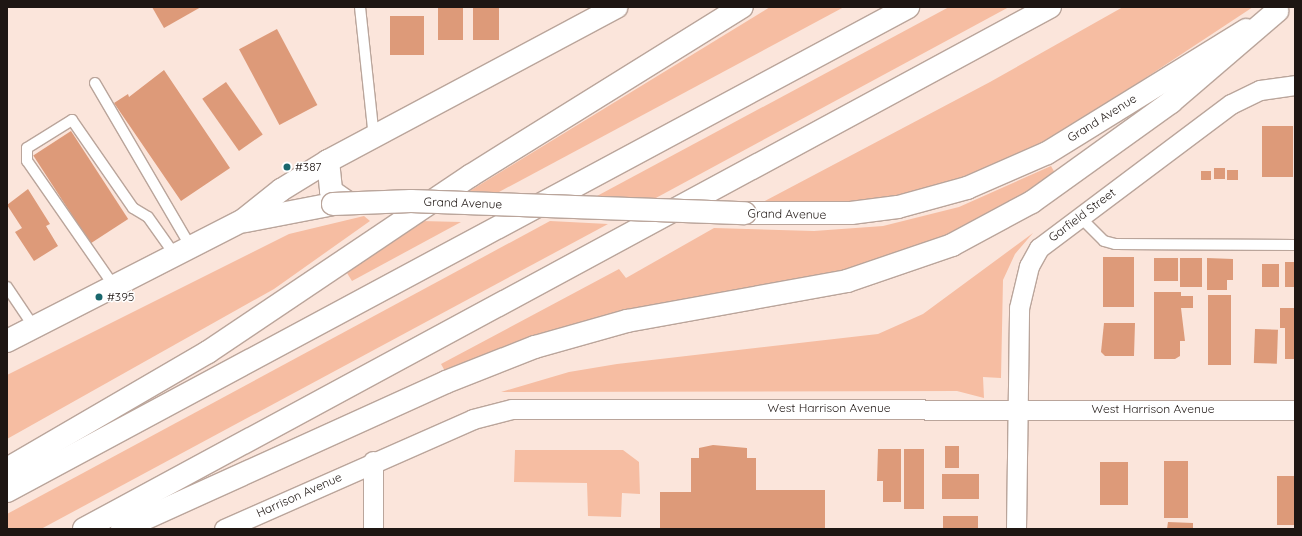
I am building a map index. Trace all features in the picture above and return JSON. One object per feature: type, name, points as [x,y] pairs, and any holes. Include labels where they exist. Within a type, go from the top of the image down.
[{"type":"main road","name":"Grand Avenue","points":[[7,340],[242,221],[281,190],[328,161],[617,7]]},
{"type":"main road","points":[[7,469],[208,352],[470,176],[742,7]]},
{"type":"main road","points":[[7,491],[908,7]]},
{"type":"main road","points":[[84,529],[1050,7]]},
{"type":"main road","name":"Grand Avenue","points":[[242,221],[339,202],[411,201],[745,214],[851,214],[933,199],[980,183],[1047,153],[1279,9]]},
{"type":"main road","points":[[122,529],[446,382],[535,347],[627,320],[847,281],[952,245],[1032,202],[1158,111],[1279,9]]},
{"type":"main road","points":[[328,161],[328,184],[339,202]]},
{"type":"street","name":"Garfield Street","points":[[1016,529],[1019,308],[1028,272],[1039,248],[1079,216],[1231,104],[1260,90],[1295,85]]},
{"type":"street","name":"West Harrison Avenue","points":[[373,461],[473,419],[512,409],[1018,408],[1295,410]]},
{"type":"street","name":"Harrison Avenue","points":[[224,529],[373,461]]},
{"type":"street","points":[[373,461],[373,529]]},
{"type":"lane","points":[[360,7],[374,137]]},
{"type":"lane","points":[[95,83],[183,251]]},
{"type":"lane","points":[[114,286],[27,161],[27,148],[72,120],[77,123],[133,208],[148,217],[183,251]]},
{"type":"lane","points":[[1079,216],[1104,241],[1115,244],[1295,245]]},
{"type":"lane","points":[[7,287],[34,327]]},
{"type":"shaded area","points":[[770,7],[844,7],[499,192],[468,192]]},
{"type":"shaded area","points":[[949,7],[1009,7],[654,199],[597,196]]},
{"type":"shaded area","points":[[1123,7],[1253,7],[1050,141],[1003,165],[928,191],[859,202],[761,203],[990,82]]},
{"type":"shaded area","points":[[1051,166],[1055,173],[983,221],[877,265],[446,373],[441,364],[619,269],[626,278],[714,228],[814,231],[883,226],[959,207]]},
{"type":"shaded area","points":[[364,216],[370,221],[274,289],[7,439],[7,375],[289,234]]},
{"type":"shaded area","points":[[421,221],[461,222],[352,281],[347,273]]},
{"type":"shaded area","points":[[550,221],[608,224],[41,529],[7,529],[7,514]]},
{"type":"shaded area","points":[[1033,233],[1015,254],[1003,280],[1001,378],[983,377],[984,398],[957,391],[501,392],[569,372],[617,364],[878,334],[923,314]]},
{"type":"shaded area","points":[[515,450],[623,450],[639,462],[640,494],[622,493],[621,517],[588,516],[587,483],[514,482]]},
{"type":"building","points":[[152,7],[201,7],[164,28]]},
{"type":"building","points":[[438,7],[463,7],[463,40],[438,40]]},
{"type":"building","points":[[473,7],[499,7],[499,40],[473,40]]},
{"type":"building","points":[[390,16],[424,16],[424,55],[390,55]]},
{"type":"building","points":[[277,29],[317,105],[279,125],[239,49]]},
{"type":"building","points":[[164,70],[230,168],[181,201],[114,103],[128,94],[129,97]]},
{"type":"building","points":[[226,82],[263,134],[239,151],[202,99]]},
{"type":"building","points":[[1262,126],[1293,126],[1293,177],[1262,177]]},
{"type":"building","points":[[71,131],[128,219],[90,244],[33,156]]},
{"type":"building","points":[[1214,168],[1225,168],[1225,179],[1214,179]]},
{"type":"building","points":[[1227,170],[1238,170],[1238,180],[1227,180]]},
{"type":"building","points":[[1201,171],[1211,171],[1211,180],[1201,180]]},
{"type":"building","points":[[28,189],[50,224],[46,226],[58,246],[34,261],[15,232],[22,228],[7,205]]},
{"type":"building","points":[[1103,257],[1134,257],[1134,307],[1103,307]]},
{"type":"building","points":[[1154,258],[1178,258],[1178,281],[1154,281]]},
{"type":"building","points":[[1180,258],[1202,258],[1202,287],[1180,287]]},
{"type":"building","points":[[1207,258],[1233,259],[1233,280],[1227,280],[1227,290],[1207,290]]},
{"type":"building","points":[[1285,262],[1295,262],[1295,287],[1285,287]]},
{"type":"building","points":[[1262,264],[1279,264],[1279,287],[1262,287]]},
{"type":"building","points":[[1154,292],[1181,292],[1181,296],[1193,296],[1193,308],[1181,308],[1185,341],[1180,341],[1180,356],[1175,359],[1154,359]]},
{"type":"building","points":[[1208,295],[1231,295],[1231,365],[1208,365]]},
{"type":"building","points":[[1280,308],[1295,308],[1295,359],[1285,359],[1285,328],[1280,328]]},
{"type":"building","points":[[1104,323],[1135,323],[1134,356],[1105,356],[1101,352]]},
{"type":"building","points":[[1255,329],[1278,330],[1277,364],[1254,363]]},
{"type":"building","points":[[713,445],[747,448],[747,458],[756,458],[756,490],[825,490],[825,529],[660,529],[660,492],[691,492],[691,458],[699,458],[699,448]]},
{"type":"building","points":[[945,446],[959,446],[959,468],[945,468]]},
{"type":"building","points":[[878,449],[901,449],[901,502],[883,502],[883,481],[877,481]]},
{"type":"building","points":[[904,449],[924,449],[924,509],[904,509]]},
{"type":"building","points":[[1164,461],[1188,461],[1188,518],[1164,518]]},
{"type":"building","points":[[1100,462],[1128,462],[1128,505],[1100,505]]},
{"type":"building","points":[[942,474],[979,474],[979,499],[942,499]]},
{"type":"building","points":[[1277,476],[1295,476],[1295,525],[1277,525]]},
{"type":"building","points":[[943,516],[978,516],[978,529],[943,529]]},
{"type":"building","points":[[1168,522],[1193,523],[1193,529],[1167,529]]},
{"type":"place","name":"#387","points":[[287,167]]},
{"type":"place","name":"#395","points":[[99,297]]}]
